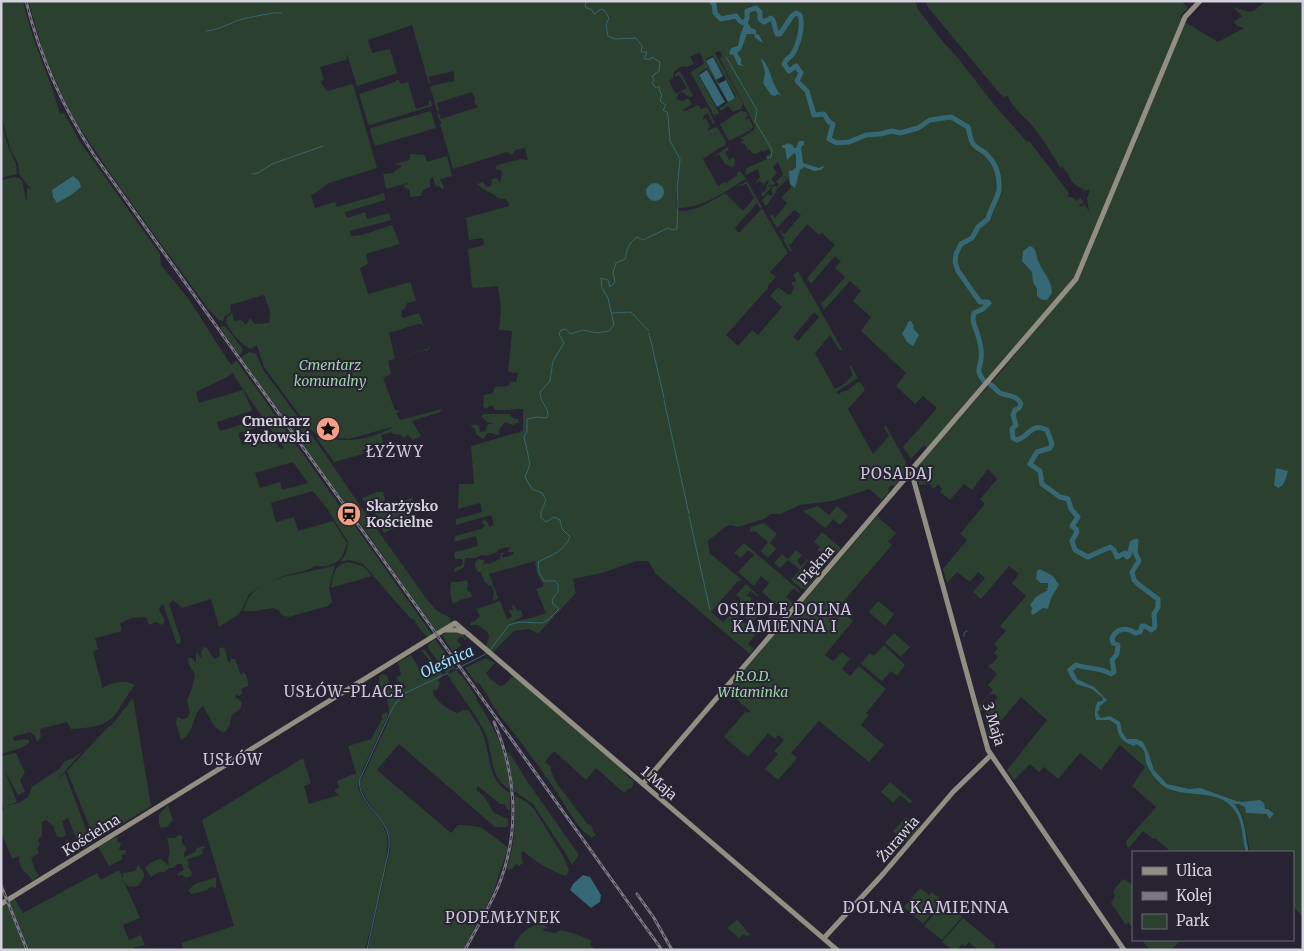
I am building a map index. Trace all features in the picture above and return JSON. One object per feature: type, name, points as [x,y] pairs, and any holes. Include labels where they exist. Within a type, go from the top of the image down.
[{"type":"street","name":"Piękna","points":[[643,784],[1066,293],[1080,273],[1185,18],[1200,1]]},
{"type":"street","name":"3 Maja","points":[[911,472],[991,755],[1124,950]]},
{"type":"street","name":"1 Maja","points":[[192,786],[445,630],[455,628],[466,633],[837,950]]},
{"type":"street","name":"Żurawia","points":[[824,938],[883,874],[953,792],[991,755]]},
{"type":"street","name":"Kościelna","points":[[1,904],[192,786]]},
{"type":"green space","points":[[1,1],[23,1],[26,15],[60,114],[63,113],[65,115],[82,145],[160,254],[161,265],[188,298],[229,362],[232,365],[236,360],[342,509],[345,518],[348,516],[433,636],[429,638],[420,630],[414,619],[411,619],[363,564],[349,560],[340,562],[346,554],[348,542],[326,507],[313,491],[271,503],[276,522],[294,517],[298,531],[333,521],[347,543],[343,554],[337,562],[328,566],[316,565],[310,569],[281,577],[259,587],[249,594],[242,610],[236,616],[219,627],[211,599],[182,608],[173,600],[169,604],[181,640],[179,644],[177,644],[163,604],[159,609],[164,619],[164,623],[161,625],[156,622],[149,625],[146,617],[132,618],[120,623],[122,631],[95,638],[98,649],[93,652],[102,688],[118,682],[127,682],[135,685],[113,717],[103,724],[90,727],[71,729],[67,722],[40,729],[41,737],[37,742],[35,736],[30,732],[13,737],[14,741],[24,739],[29,740],[29,743],[21,748],[1,754],[1,180],[15,177],[21,179],[27,201],[27,188],[34,190],[30,188],[19,174],[18,163],[11,151],[1,116]],"holes":[[[233,372],[236,379],[284,448],[280,449],[273,437],[269,435],[242,445],[238,433],[264,426],[260,419],[220,431],[217,422],[251,411],[252,409],[243,390],[199,403],[196,392],[227,377]],[[293,462],[308,483],[282,490],[280,482],[260,488],[255,473]]]},
{"type":"green space","name":"Cmentarz komunalny","points":[[28,1],[565,1],[570,3],[573,1],[902,1],[904,3],[914,1],[917,8],[943,42],[992,102],[1026,141],[1030,142],[1069,193],[1068,197],[1072,197],[1077,201],[1080,198],[1084,202],[1079,205],[1081,207],[1084,204],[1089,211],[1087,199],[1090,189],[1081,192],[1084,189],[1074,183],[1063,167],[1060,168],[1030,123],[1015,107],[1008,96],[1004,97],[1000,94],[927,6],[926,1],[1181,1],[1188,8],[1180,16],[1183,21],[1218,42],[1244,28],[1237,26],[1234,22],[1242,16],[1233,7],[1250,12],[1266,1],[1303,1],[1303,917],[1294,907],[1294,851],[1250,851],[1243,817],[1237,806],[1235,809],[1238,813],[1247,851],[1170,851],[1155,838],[1153,839],[1143,831],[1129,848],[1126,841],[1156,807],[1132,786],[1145,767],[1120,745],[1101,770],[1080,753],[1058,779],[1044,767],[1039,772],[1030,764],[1014,780],[1007,770],[1047,720],[1021,697],[989,735],[984,714],[998,697],[990,694],[982,704],[984,709],[982,711],[979,710],[978,703],[979,706],[993,690],[988,685],[997,674],[988,666],[998,657],[994,653],[998,648],[994,644],[1006,631],[1000,626],[1026,596],[1012,583],[1019,574],[1009,566],[981,599],[973,592],[985,578],[978,572],[970,582],[957,572],[947,583],[943,569],[967,540],[960,534],[985,504],[980,499],[997,479],[988,469],[972,490],[964,484],[950,500],[940,492],[942,489],[938,484],[934,489],[929,484],[919,485],[918,477],[915,477],[918,465],[989,386],[1027,340],[1025,337],[928,449],[924,445],[911,459],[903,447],[937,408],[923,396],[915,404],[896,386],[906,373],[861,331],[871,317],[853,301],[861,291],[850,281],[824,310],[819,300],[822,303],[845,277],[835,268],[841,261],[835,256],[811,284],[807,278],[835,245],[822,233],[819,235],[807,224],[790,245],[788,243],[792,250],[790,252],[783,239],[785,237],[783,237],[779,229],[784,235],[801,215],[794,210],[777,228],[770,216],[772,214],[775,218],[787,203],[781,198],[791,187],[788,179],[783,175],[787,180],[776,190],[767,205],[762,200],[768,194],[771,196],[773,194],[771,190],[775,185],[776,187],[779,185],[776,182],[783,174],[778,162],[773,167],[777,173],[771,179],[775,183],[763,197],[761,194],[763,191],[764,193],[767,187],[772,186],[771,184],[766,187],[769,181],[764,184],[759,181],[754,185],[760,177],[758,169],[746,175],[745,173],[747,168],[767,159],[766,156],[771,153],[768,149],[756,154],[752,153],[741,142],[744,139],[740,139],[754,130],[755,126],[720,59],[722,55],[720,51],[715,53],[743,104],[741,109],[733,112],[728,106],[721,111],[719,107],[728,102],[707,68],[698,74],[719,113],[713,114],[691,73],[704,64],[700,52],[690,57],[694,64],[687,67],[682,66],[674,72],[673,78],[669,81],[676,94],[687,88],[679,75],[675,77],[675,74],[680,71],[693,96],[689,97],[682,92],[678,94],[677,98],[679,100],[683,101],[688,98],[692,104],[683,110],[689,112],[688,110],[698,105],[701,109],[707,107],[715,123],[713,124],[708,113],[704,115],[703,120],[706,118],[710,126],[707,131],[717,127],[726,142],[725,146],[703,159],[718,186],[725,182],[727,184],[740,171],[746,179],[706,202],[679,208],[676,180],[677,211],[696,208],[725,193],[743,211],[754,198],[746,184],[736,187],[747,181],[762,207],[760,209],[757,203],[735,228],[739,233],[762,208],[788,253],[770,272],[776,277],[768,288],[726,335],[738,346],[752,330],[758,335],[782,307],[770,296],[778,287],[787,294],[791,294],[794,288],[791,282],[796,280],[793,275],[798,271],[842,349],[840,351],[830,335],[815,353],[835,389],[844,384],[853,375],[849,366],[851,365],[858,378],[836,392],[839,395],[858,382],[861,383],[865,390],[848,409],[873,454],[889,436],[884,427],[886,426],[906,462],[904,475],[895,486],[891,485],[888,488],[889,492],[880,502],[881,499],[869,489],[832,501],[800,505],[781,514],[771,514],[764,519],[738,527],[730,525],[708,541],[710,555],[742,580],[737,582],[711,612],[723,622],[731,614],[729,613],[731,611],[751,628],[755,635],[748,644],[754,649],[750,654],[656,574],[648,561],[636,561],[602,573],[573,579],[576,593],[538,634],[529,629],[514,631],[493,652],[486,647],[489,637],[488,633],[478,625],[470,625],[471,622],[480,616],[476,609],[500,601],[507,619],[512,616],[509,611],[510,609],[513,611],[512,606],[514,605],[518,611],[521,610],[523,616],[512,622],[546,613],[536,589],[544,586],[537,574],[535,561],[489,574],[498,598],[493,601],[494,591],[491,585],[489,586],[484,581],[481,572],[478,572],[475,562],[479,559],[485,561],[483,565],[489,564],[500,559],[501,553],[505,553],[502,557],[514,554],[514,552],[508,552],[510,547],[499,549],[497,552],[486,556],[465,558],[464,567],[454,571],[455,568],[463,563],[462,559],[455,559],[455,552],[478,546],[476,536],[454,542],[455,536],[481,529],[485,526],[482,522],[484,519],[489,527],[494,525],[491,515],[456,525],[456,519],[482,512],[480,503],[458,509],[459,484],[474,484],[471,446],[523,431],[523,409],[495,410],[492,405],[485,409],[483,406],[484,395],[493,393],[494,388],[498,386],[508,386],[511,381],[516,382],[518,373],[508,372],[512,331],[499,330],[501,309],[498,286],[472,287],[468,249],[484,245],[483,238],[469,240],[466,218],[509,206],[505,199],[498,198],[477,184],[483,182],[486,187],[491,186],[492,179],[497,178],[500,182],[502,172],[495,169],[497,165],[521,159],[528,160],[525,148],[515,150],[512,155],[507,152],[453,169],[440,124],[442,122],[437,113],[439,113],[441,119],[478,107],[474,102],[475,99],[472,92],[437,103],[439,111],[437,111],[430,86],[454,81],[454,71],[429,77],[431,84],[429,84],[412,25],[368,40],[372,53],[390,49],[397,73],[357,86],[347,54],[346,60],[320,67],[324,80],[320,81],[327,91],[353,84],[377,168],[329,183],[311,196],[315,208],[335,202],[337,207],[384,193],[385,200],[345,212],[347,218],[365,212],[367,219],[389,213],[391,220],[350,231],[351,236],[362,235],[392,225],[400,244],[366,254],[368,264],[360,268],[368,294],[410,282],[410,280],[416,301],[407,303],[402,310],[401,316],[403,318],[419,313],[424,327],[418,324],[389,333],[395,359],[388,361],[391,374],[383,378],[395,410],[400,411],[396,413],[400,420],[442,409],[440,412],[412,421],[421,436],[413,440],[408,435],[403,438],[401,435],[393,434],[392,432],[381,435],[383,443],[362,450],[363,454],[334,462],[316,437],[354,440],[382,433],[392,428],[349,439],[318,436],[309,428],[264,367],[257,345],[251,349],[244,345],[234,335],[226,322],[227,317],[232,313],[234,321],[241,320],[246,325],[250,318],[255,324],[269,323],[270,311],[264,295],[230,305],[231,312],[224,317],[223,321],[219,320],[209,310],[114,179],[73,118],[46,61]],"holes":[[[713,56],[736,97],[728,101],[706,62],[706,59]],[[814,312],[819,317],[798,341],[793,337]]]},
{"type":"green space","points":[[399,80],[401,84],[408,82],[416,109],[429,105],[428,101],[431,100],[432,106],[370,125],[368,124],[359,94]]},
{"type":"green space","points":[[431,111],[436,128],[375,146],[370,131],[371,128]]},
{"type":"green space","points":[[740,111],[746,112],[748,116],[745,118],[746,120],[749,118],[753,127],[729,141],[720,124]]},
{"type":"green space","points":[[1,122],[16,164],[17,174],[1,178]]},
{"type":"green space","points":[[728,147],[729,150],[725,152],[729,160],[732,156],[735,161],[734,168],[725,164],[719,154],[715,156],[716,159],[714,156]]},
{"type":"green space","points":[[410,154],[425,155],[427,162],[447,156],[452,176],[440,179],[444,187],[443,189],[438,186],[436,187],[433,177],[430,179],[430,187],[423,190],[421,196],[410,197],[410,190],[404,187],[408,183],[386,189],[383,174],[393,173],[402,165],[395,164],[410,160]]},
{"type":"green space","points":[[220,327],[226,327],[243,349],[239,355]]},
{"type":"green space","points":[[427,342],[430,348],[426,352],[425,350],[398,358],[429,348]]},
{"type":"green space","points":[[249,352],[256,354],[264,371],[316,441],[361,507],[350,512],[240,358]]},
{"type":"green space","points":[[484,414],[510,414],[512,418],[518,419],[519,422],[513,425],[505,422],[499,430],[500,434],[488,433],[483,439],[470,426],[475,424],[479,426],[480,432],[485,431],[488,424],[494,424],[487,422],[481,416]]},
{"type":"green space","points":[[377,492],[383,492],[386,504],[371,508],[362,498]]},
{"type":"green space","points":[[412,498],[415,509],[409,511],[411,520],[384,533],[375,517],[377,510]]},
{"type":"green space","points":[[818,506],[829,515],[837,506],[848,516],[840,525],[833,519],[826,528],[803,511]]},
{"type":"green space","points":[[362,508],[425,597],[436,610],[450,618],[451,621],[448,626],[437,633],[354,514],[353,512]]},
{"type":"green space","name":"R.O.D. Witaminka","points":[[877,516],[896,533],[888,542],[892,545],[838,608],[853,621],[825,655],[833,661],[842,652],[850,659],[842,669],[850,676],[859,666],[886,689],[866,713],[869,715],[861,725],[884,745],[869,762],[819,721],[791,753],[797,758],[778,780],[765,769],[778,754],[774,751],[784,740],[778,735],[775,739],[768,733],[748,757],[724,737],[746,711],[748,713],[750,711],[727,691]]},
{"type":"green space","points":[[764,523],[777,534],[770,543],[776,549],[768,558],[761,551],[768,542],[755,531],[751,532],[750,530],[751,527]]},
{"type":"green space","points":[[822,532],[841,548],[825,566],[820,562],[829,555],[826,552],[819,561],[823,553],[816,552],[820,547],[822,548],[814,542]]},
{"type":"green space","points":[[744,543],[800,591],[799,593],[794,588],[786,597],[793,603],[787,611],[784,611],[762,592],[769,583],[761,576],[754,586],[738,572],[754,555],[748,550],[741,558],[734,553]]},
{"type":"green space","points":[[796,550],[802,555],[797,561],[801,566],[806,559],[808,560],[801,570],[803,571],[805,568],[809,571],[812,564],[814,566],[807,575],[809,577],[812,574],[814,575],[818,569],[821,571],[806,589],[802,589],[791,580],[800,570],[788,560],[780,568],[774,563],[782,554],[788,559]]},
{"type":"green space","points":[[348,562],[363,566],[372,576],[331,588],[337,568],[343,563]]},
{"type":"green space","points":[[335,565],[329,588],[332,602],[328,606],[288,617],[273,608],[243,611],[249,597],[256,589],[266,584],[277,579]]},
{"type":"green space","points":[[466,580],[468,583],[467,590],[471,593],[472,597],[453,604],[450,592],[451,582]]},
{"type":"green space","points":[[746,584],[758,595],[758,597],[751,591],[746,596],[751,597],[753,609],[758,608],[765,601],[781,614],[781,618],[774,627],[768,621],[766,615],[758,616],[751,623],[733,608],[740,602],[740,598],[736,595]]},
{"type":"green space","points":[[878,601],[894,614],[885,626],[869,612]]},
{"type":"green space","points":[[448,632],[461,633],[467,639],[465,640],[461,636],[457,640],[461,645],[453,652],[442,635]]},
{"type":"green space","points":[[894,633],[910,647],[901,657],[885,643]]},
{"type":"green space","points":[[435,639],[456,668],[446,673],[428,648],[428,645]]},
{"type":"green space","points":[[884,645],[905,665],[897,676],[891,671],[882,681],[861,664],[870,653],[874,656]]},
{"type":"green space","points":[[204,647],[207,648],[214,659],[220,656],[219,649],[222,647],[225,649],[228,662],[230,663],[231,659],[235,659],[241,675],[243,672],[247,676],[248,686],[242,688],[242,694],[239,696],[236,694],[235,699],[237,698],[242,702],[241,708],[231,716],[230,725],[225,732],[215,727],[203,706],[199,709],[189,733],[181,740],[176,723],[177,717],[187,718],[190,713],[187,700],[195,674],[189,665],[188,658],[192,658],[196,663],[196,651],[202,659],[201,652]]},
{"type":"green space","points":[[421,650],[425,650],[443,675],[438,681],[440,683],[437,690],[433,690],[438,701],[457,713],[468,710],[481,730],[494,776],[498,783],[510,793],[510,810],[507,810],[505,804],[500,804],[478,786],[476,790],[484,796],[494,813],[508,819],[508,825],[506,827],[495,827],[399,744],[377,770],[451,833],[458,825],[480,827],[508,848],[493,893],[463,950],[368,950],[390,843],[385,825],[366,798],[360,783],[390,718],[387,699],[379,691],[381,689],[379,676],[387,675],[391,689],[397,692],[407,687],[397,680],[397,677],[401,675],[398,662],[411,655],[425,679],[433,676],[435,673]]},
{"type":"green space","points":[[486,658],[495,663],[486,673],[490,679],[500,686],[504,685],[513,676],[624,770],[628,777],[634,781],[632,788],[624,793],[596,768],[586,780],[554,751],[545,762],[551,767],[550,769],[556,782],[588,825],[590,824],[596,835],[592,838],[581,828],[536,762],[498,713],[480,684],[476,683],[465,668]]},
{"type":"green space","points":[[457,670],[477,698],[500,742],[511,790],[498,778],[494,770],[487,736],[447,674]]},
{"type":"green space","points":[[133,698],[151,806],[95,840],[67,771],[111,726]]},
{"type":"green space","points":[[387,712],[385,722],[362,771],[358,786],[363,798],[380,820],[386,832],[387,842],[384,871],[365,950],[184,950],[181,943],[234,926],[202,820],[303,758],[311,783],[304,786],[309,804],[339,795],[335,792],[339,787],[337,781],[356,773],[348,746],[371,739],[382,719],[381,715]]},
{"type":"green space","points":[[83,751],[57,780],[65,773],[91,843],[84,849],[84,840],[78,842],[68,818],[62,821],[66,835],[61,838],[57,836],[53,826],[46,820],[42,822],[42,836],[38,839],[40,845],[37,848],[39,853],[31,858],[39,875],[33,881],[20,865],[19,856],[12,859],[1,832],[1,811],[4,810],[1,800],[1,756],[16,753],[25,773],[20,780],[25,792],[18,795],[5,771],[17,802],[8,805],[8,808],[9,805],[19,803],[28,797],[32,787],[59,769],[65,761],[72,759]]},
{"type":"green space","points":[[509,752],[579,855],[572,865],[533,804],[514,791],[507,753]]},
{"type":"green space","points":[[890,782],[913,802],[909,803],[900,795],[893,803],[881,792]]},
{"type":"green space","points":[[514,795],[534,809],[563,856],[569,870],[566,876],[543,866],[523,851],[521,853],[523,863],[519,866],[516,864],[512,869],[508,870],[514,831]]},
{"type":"green space","points":[[168,805],[173,820],[167,827],[161,828],[159,814]]},
{"type":"green space","points":[[906,817],[920,828],[906,845],[906,842],[893,831]]},
{"type":"green space","points":[[178,835],[182,836],[182,843],[187,849],[184,857],[195,852],[197,848],[204,846],[205,848],[202,850],[203,853],[201,855],[187,860],[188,867],[192,872],[191,876],[187,878],[182,875],[178,876],[178,873],[184,870],[182,864],[177,864],[173,868],[159,872],[151,877],[145,868],[161,859],[169,866],[170,852],[167,838],[175,838]]},
{"type":"green space","points":[[118,837],[117,842],[121,843],[119,850],[126,850],[126,854],[121,855],[123,859],[109,866],[98,847],[112,838]]},
{"type":"green space","points":[[138,864],[144,873],[144,877],[138,886],[129,887],[124,882],[140,918],[123,925],[129,940],[141,935],[145,945],[133,948],[133,950],[28,950],[9,901],[14,898],[23,913],[97,873],[101,880],[119,870],[123,879],[123,873],[135,871]]},
{"type":"green space","points":[[216,877],[216,888],[210,887],[207,890],[191,894],[188,890],[195,884]]},
{"type":"green space","points":[[1123,879],[1132,884],[1132,927],[1128,922],[1126,925],[1111,903],[1115,896],[1113,891]]},
{"type":"green space","points":[[920,888],[929,895],[932,892],[942,901],[923,924],[904,907]]},
{"type":"green space","points":[[7,902],[26,950],[1,950],[1,906]]},
{"type":"green space","points":[[945,902],[962,917],[942,940],[924,926]]},
{"type":"green space","points":[[536,917],[540,918],[548,928],[544,928],[543,931],[556,933],[560,930],[573,933],[592,941],[590,945],[596,950],[516,950],[514,947],[517,940],[525,931],[535,925]]},
{"type":"green space","points":[[963,918],[994,944],[995,950],[978,950],[969,942],[965,946],[962,944],[957,950],[952,950],[942,942]]},
{"type":"green space","points":[[737,920],[751,935],[746,936],[744,934],[739,938],[727,928]]},
{"type":"green space","points":[[1143,941],[1180,941],[1171,950],[1150,950]]},
{"type":"water","points":[[746,20],[751,28],[756,30],[756,34],[759,35],[763,43],[755,38],[754,34],[747,34],[741,50],[737,53],[741,59],[741,64],[744,66],[738,65],[733,54],[729,53],[731,48],[738,46]]},
{"type":"water","points":[[713,57],[723,76],[716,80],[706,61]]},
{"type":"water","points":[[761,58],[768,67],[775,87],[782,96],[778,94],[775,96],[771,95],[763,83],[765,73]]},
{"type":"water","points":[[707,70],[725,102],[717,107],[699,75]]},
{"type":"water","points":[[726,80],[735,98],[728,102],[718,84]]},
{"type":"water","points":[[799,141],[804,141],[804,145],[801,147],[803,163],[819,168],[824,167],[821,170],[814,171],[804,167],[800,170],[795,188],[790,184],[789,170],[792,171],[796,167],[796,155],[794,153],[787,160],[785,148],[782,145],[787,143],[796,148]]},
{"type":"water","points":[[73,176],[79,181],[81,187],[57,203],[53,197],[52,190]]},
{"type":"water","points":[[655,183],[661,186],[664,192],[661,198],[655,201],[649,198],[646,192],[649,186]]},
{"type":"water","points":[[1030,246],[1033,247],[1041,267],[1051,284],[1052,293],[1047,300],[1042,300],[1037,296],[1032,272],[1022,261],[1023,251]]},
{"type":"water","points":[[909,321],[911,321],[914,326],[913,328],[919,335],[913,346],[907,342],[902,334]]},
{"type":"water","points":[[1276,468],[1288,471],[1284,483],[1278,488],[1274,485]]},
{"type":"water","points":[[1040,569],[1053,576],[1059,585],[1051,598],[1048,609],[1043,608],[1033,615],[1030,605],[1036,597],[1048,590],[1046,589],[1048,588],[1048,583],[1041,583],[1036,579],[1037,571]]},
{"type":"water","points":[[1073,673],[1077,679],[1094,687],[1107,700],[1099,707],[1100,709],[1097,712],[1099,716],[1101,718],[1110,716],[1120,722],[1122,732],[1127,739],[1137,739],[1143,742],[1154,770],[1167,784],[1189,789],[1200,788],[1236,801],[1260,800],[1264,803],[1265,809],[1274,814],[1269,819],[1267,814],[1246,813],[1245,807],[1234,804],[1241,814],[1249,851],[1246,851],[1238,815],[1228,803],[1220,798],[1179,792],[1162,785],[1149,769],[1143,749],[1136,744],[1134,746],[1124,741],[1120,736],[1117,725],[1110,720],[1096,720],[1097,702],[1102,701],[1103,698],[1092,689],[1076,684],[1070,675]]},
{"type":"water","points":[[583,875],[590,877],[601,895],[600,902],[591,908],[570,890],[573,884]]},
{"type":"waterway","name":"Oleśnica","points":[[490,650],[509,625],[519,622],[542,623],[559,609],[553,604],[552,600],[558,591],[558,584],[555,581],[544,581],[539,572],[538,562],[561,549],[570,537],[562,529],[560,520],[554,517],[546,522],[541,518],[541,512],[546,500],[542,493],[532,489],[525,477],[530,464],[524,437],[527,431],[527,419],[546,418],[548,416],[540,392],[550,381],[553,361],[564,343],[559,334],[561,330],[566,329],[570,334],[583,330],[597,333],[609,331],[614,325],[608,298],[602,288],[601,278],[608,280],[610,287],[615,282],[613,273],[616,263],[625,259],[629,246],[637,237],[643,240],[668,228],[677,229],[677,189],[680,159],[670,141],[668,116],[667,112],[663,110],[666,105],[660,101],[662,95],[659,90],[660,87],[655,87],[652,83],[654,80],[652,76],[659,71],[660,62],[652,57],[651,59],[644,59],[647,52],[641,52],[642,46],[636,38],[615,39],[608,36],[606,25],[609,18],[605,11],[601,9],[594,14],[592,10],[585,7],[586,1]]},
{"type":"waterway","points":[[711,1],[714,4],[715,13],[721,19],[736,16],[744,23],[747,19],[747,11],[756,8],[760,12],[760,19],[764,22],[771,18],[773,20],[777,34],[780,34],[792,16],[796,13],[800,15],[801,30],[798,41],[792,55],[784,64],[789,71],[796,66],[801,73],[797,81],[807,91],[814,115],[824,114],[829,122],[833,124],[829,139],[837,143],[849,142],[866,135],[892,131],[900,133],[918,128],[930,120],[951,117],[968,127],[975,146],[984,152],[994,164],[999,179],[997,197],[988,219],[978,227],[972,238],[961,244],[956,254],[955,262],[958,271],[980,302],[989,303],[983,309],[974,313],[973,316],[981,351],[979,372],[984,381],[1000,393],[1017,399],[1021,404],[1013,415],[1016,425],[1012,429],[1013,438],[1017,440],[1037,428],[1047,430],[1052,444],[1050,448],[1037,452],[1030,464],[1040,471],[1042,484],[1060,497],[1068,499],[1071,509],[1078,517],[1072,526],[1077,532],[1072,541],[1075,550],[1088,557],[1110,547],[1114,550],[1117,557],[1125,553],[1127,557],[1132,543],[1136,541],[1135,552],[1139,561],[1132,572],[1134,580],[1158,599],[1158,607],[1154,614],[1155,627],[1151,630],[1142,626],[1140,632],[1135,633],[1129,630],[1119,630],[1112,638],[1113,643],[1118,645],[1117,654],[1112,660],[1114,672],[1111,674],[1103,670],[1076,665],[1070,670],[1074,678]]},
{"type":"waterway","points":[[206,31],[245,18],[281,13]]},
{"type":"waterway","points":[[726,57],[757,110],[755,121],[772,150],[771,157],[767,158]]},
{"type":"waterway","points":[[252,174],[258,173],[272,164],[323,146]]},
{"type":"waterway","points":[[612,313],[631,312],[649,331]]},
{"type":"waterway","points":[[649,333],[664,398]]},
{"type":"waterway","points":[[664,400],[689,514]]},
{"type":"waterway","points":[[689,516],[710,610]]},
{"type":"waterway","points":[[964,636],[964,633],[967,631]]},
{"type":"waterway","name":"Oleśnica","points":[[456,669],[488,653]]},
{"type":"waterway","name":"Oleśnica","points":[[367,950],[389,842],[385,827],[362,794],[360,779],[393,707],[403,694],[448,673]]},
{"type":"railway","points":[[26,1],[45,62],[72,119],[94,155],[662,950]]},
{"type":"railway","points":[[465,950],[500,882],[511,842],[513,822],[511,781],[507,761],[494,722]]},
{"type":"railway","points":[[1,885],[27,950]]},
{"type":"railway","points":[[637,894],[654,918],[672,950]]},
{"type":"place","name":"Cmentarz żydowski","points":[[328,429]]},
{"type":"place","name":"Skarżysko Kościelne","points":[[349,514]]},
{"type":"district","name":"ŁYŻWY","points":[[395,452]]},
{"type":"district","name":"POSADAJ","points":[[897,474]]},
{"type":"district","name":"OSIEDLE DOLNA KAMIENNA I","points":[[785,618]]},
{"type":"district","name":"USŁÓW-PLACE","points":[[344,692]]},
{"type":"district","name":"USŁÓW","points":[[233,760]]},
{"type":"district","name":"DOLNA KAMIENNA","points":[[926,907]]},
{"type":"district","name":"PODEMŁYNEK","points":[[503,918]]}]
